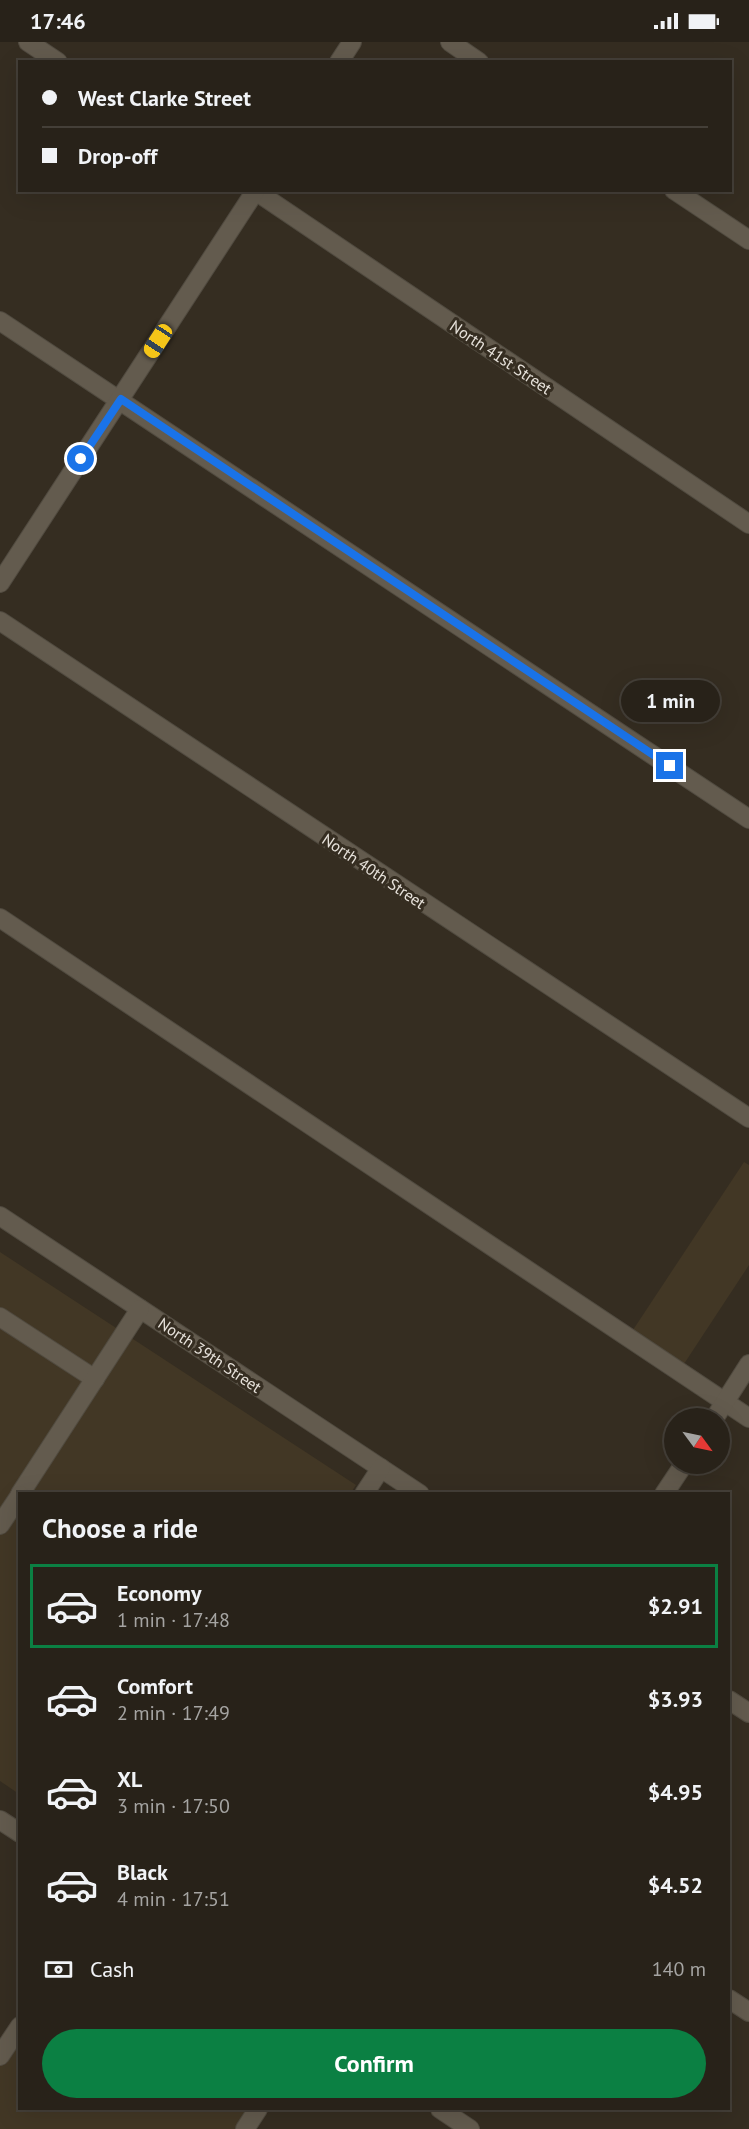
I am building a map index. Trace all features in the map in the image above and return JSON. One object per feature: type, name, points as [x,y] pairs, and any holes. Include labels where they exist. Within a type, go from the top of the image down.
[{"type":"street","points":[[28,42],[55,60]]},
{"type":"street","points":[[340,60],[352,42]]},
{"type":"street","points":[[450,42],[476,60]]},
{"type":"street","points":[[0,583],[254,192]]},
{"type":"street","name":"North 41st Street","points":[[256,192],[749,524]]},
{"type":"street","points":[[677,192],[749,240]]},
{"type":"street","points":[[0,321],[121,399],[749,819]]},
{"type":"street","name":"North 40th Street","points":[[0,621],[749,1118]]},
{"type":"street","points":[[0,918],[749,1418]]},
{"type":"street","name":"North 39th Street","points":[[0,1216],[417,1492]]},
{"type":"street","points":[[22,1492],[140,1309]]},
{"type":"street","points":[[0,1317],[95,1379]]},
{"type":"street","points":[[721,1408],[749,1364]]},
{"type":"street","points":[[365,1492],[381,1468]]},
{"type":"street","points":[[665,1492],[677,1474]]},
{"type":"street","points":[[0,1526],[18,1498]]},
{"type":"street","points":[[730,1701],[749,1713]]},
{"type":"street","points":[[0,1820],[18,1832]]},
{"type":"street","points":[[730,2000],[749,2012]]},
{"type":"street","points":[[0,2056],[18,2029]]},
{"type":"street","points":[[245,2129],[257,2110]]},
{"type":"street","points":[[442,2110],[470,2129]]},
{"type":"shaded area","points":[[744,1162],[749,1165],[749,1265],[680,1370],[629,1336]]},
{"type":"shaded area","points":[[0,1252],[356,1485],[351,1492],[18,1492],[18,1793],[0,1781]]},
{"type":"shaded area","points":[[18,2028],[18,2110],[257,2110],[245,2129],[0,2129],[0,2056]]},
{"type":"route","points":[[81,459],[121,399],[670,766]]}]
